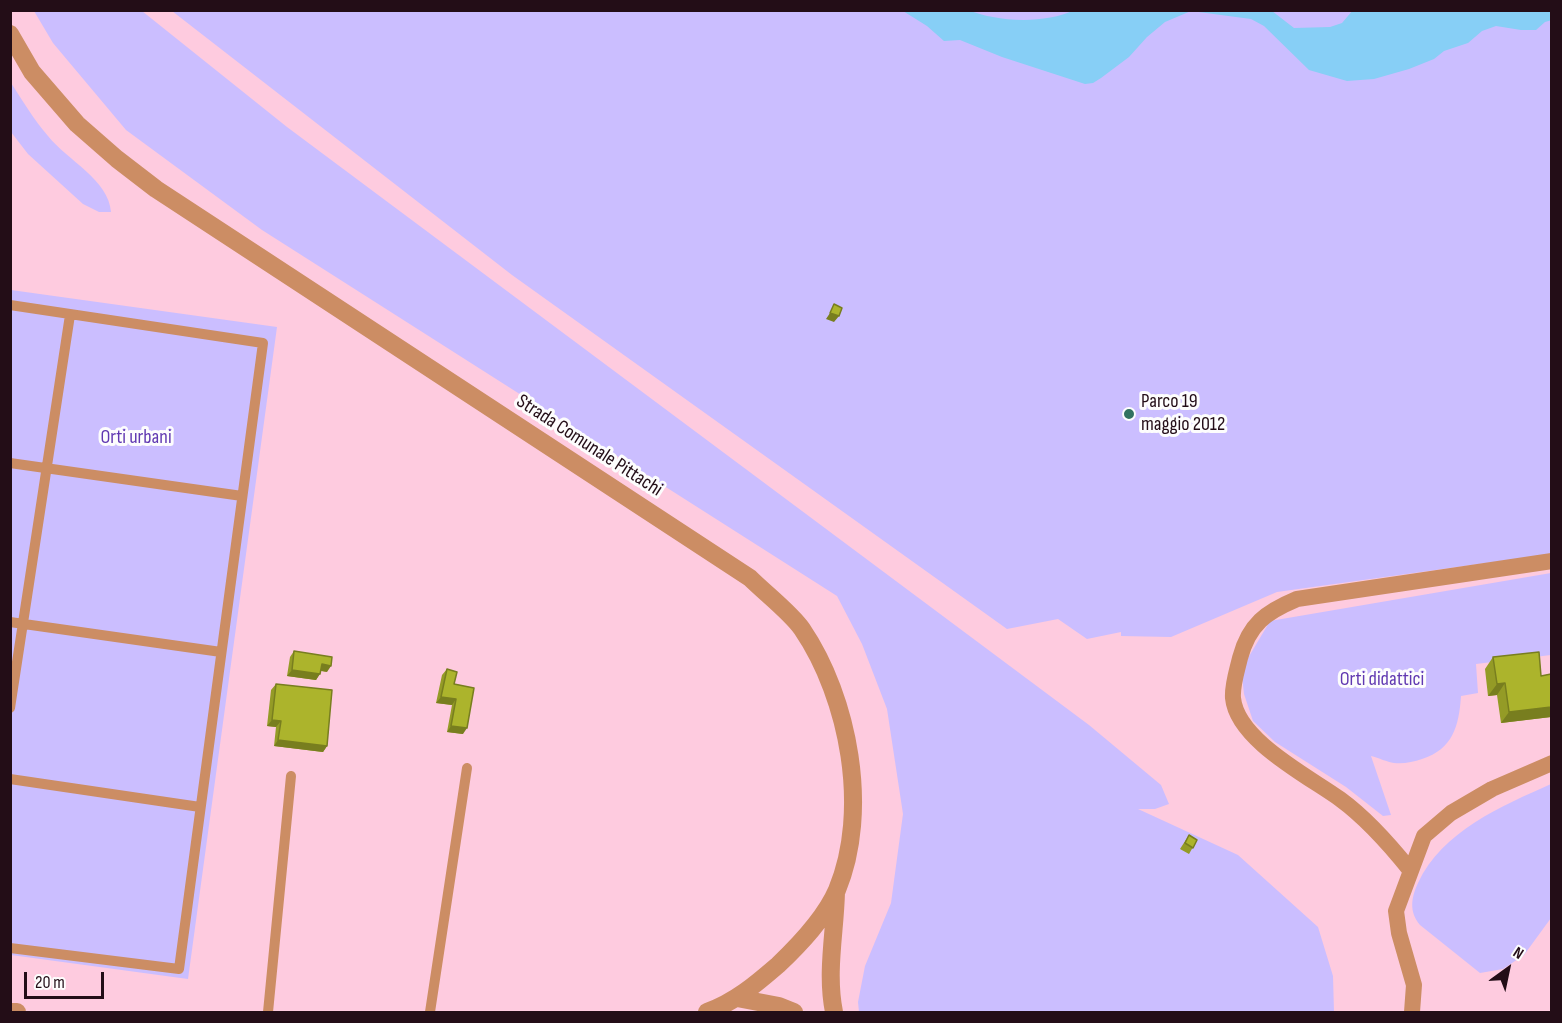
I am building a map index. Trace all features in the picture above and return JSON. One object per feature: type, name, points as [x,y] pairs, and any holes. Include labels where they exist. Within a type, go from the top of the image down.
[{"type":"street","name":"Strada Comunale Pittachi","points":[[10,34],[32,72],[77,124],[156,189],[750,579],[801,627],[822,663],[840,711],[851,764],[853,811],[848,854],[836,891],[820,917],[793,950],[764,977],[724,1007]]},
{"type":"street","points":[[1410,870],[1389,844],[1342,800],[1275,755],[1244,726],[1233,699],[1234,682],[1242,649],[1255,626],[1267,613],[1297,599],[1551,561]]},
{"type":"street","points":[[1412,1012],[1414,986],[1399,933],[1396,911],[1424,836],[1451,813],[1492,789],[1551,763]]},
{"type":"street","points":[[834,1012],[831,998],[830,963],[835,928],[836,891]]},
{"type":"street","points":[[724,1007],[779,1006],[794,1012]]},
{"type":"street","points":[[10,1012],[17,1012]]},
{"type":"lane","points":[[10,305],[263,343],[178,969],[10,948]]},
{"type":"lane","points":[[10,708],[70,315]]},
{"type":"lane","points":[[10,463],[242,496]]},
{"type":"lane","points":[[10,622],[221,652]]},
{"type":"lane","points":[[430,1012],[467,768]]},
{"type":"lane","points":[[268,1012],[291,776]]},
{"type":"lane","points":[[10,779],[200,807]]},
{"type":"green space","points":[[34,11],[142,11],[287,127],[1089,725],[1161,785],[1169,804],[1155,809],[1138,809],[1238,855],[1318,927],[1333,976],[1334,1012],[859,1012],[858,1002],[865,966],[891,903],[903,814],[887,709],[862,644],[837,596],[262,230],[126,130],[53,43]]},
{"type":"green space","name":"Parco 19 maggio 2012","points":[[172,11],[1551,11],[1551,554],[1277,592],[1171,637],[1121,636],[1121,632],[1087,639],[1058,619],[1007,629],[512,275]]},
{"type":"green space","points":[[11,83],[48,136],[103,190],[111,212],[99,212],[83,204],[28,154],[11,132]]},
{"type":"green space","name":"Orti urbani","points":[[11,290],[277,327],[188,979],[11,955]]},
{"type":"green space","name":"Orti didattici","points":[[1551,573],[1551,655],[1476,664],[1478,693],[1461,696],[1456,726],[1452,735],[1441,749],[1432,755],[1401,763],[1371,756],[1391,815],[1383,816],[1346,787],[1275,742],[1253,721],[1244,694],[1242,676],[1248,658],[1270,621]]},
{"type":"green space","points":[[1551,784],[1551,918],[1524,955],[1503,969],[1480,973],[1416,920],[1413,899],[1418,883],[1442,849],[1475,822]]},
{"type":"water","points":[[1074,10],[1272,11],[1294,28],[1330,27],[1342,23],[1353,10],[1551,11],[1552,20],[1545,22],[1536,30],[1496,26],[1482,31],[1468,43],[1444,51],[1434,59],[1409,69],[1374,79],[1347,81],[1309,70],[1264,26],[1251,19],[1191,11],[1165,22],[1129,57],[1093,83],[1085,84],[1002,57],[960,40],[944,41],[927,26],[903,11],[968,11],[990,17],[1024,20],[1056,16]]},
{"type":"building","points":[[834,304],[842,308],[839,316],[830,313]]},
{"type":"building","points":[[294,651],[332,657],[331,666],[322,664],[320,674],[292,670]]},
{"type":"building","points":[[1539,652],[1541,676],[1551,674],[1551,707],[1509,712],[1505,683],[1497,684],[1493,657]]},
{"type":"building","points":[[447,669],[457,672],[454,684],[474,688],[467,728],[451,726],[456,699],[441,697]]},
{"type":"building","points":[[276,684],[332,690],[327,746],[278,740],[281,721],[272,720]]},
{"type":"building","points":[[1189,835],[1197,840],[1193,848],[1185,843]]},
{"type":"place","name":"Parco 19 maggio 2012","points":[[1129,414]]}]
